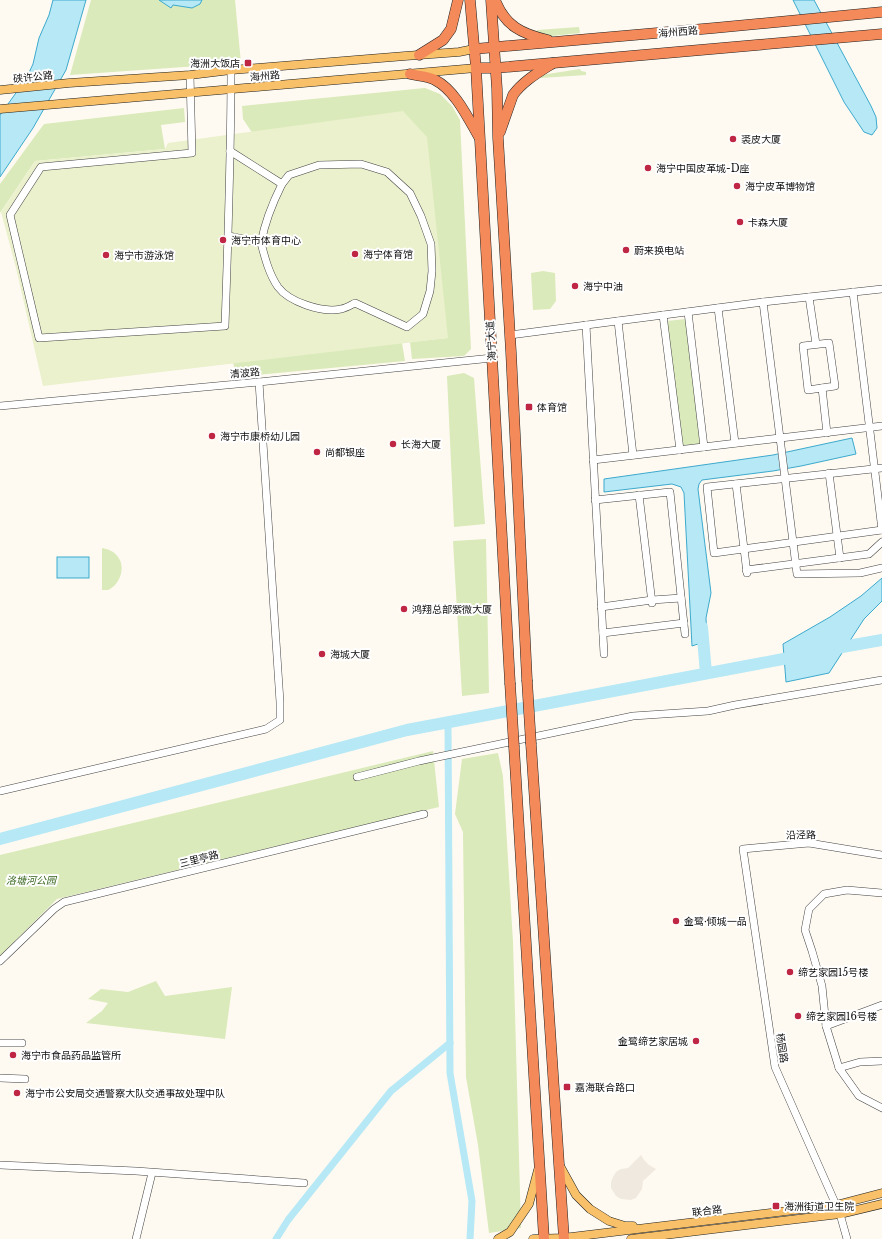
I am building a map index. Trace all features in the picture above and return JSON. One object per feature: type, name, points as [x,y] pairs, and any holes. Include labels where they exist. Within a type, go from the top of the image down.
[{"type":"highway","points":[[419,55],[443,40],[451,29],[458,0]]},
{"type":"highway","name":"海宁大道","points":[[470,0],[476,68],[510,683],[544,1239]]},
{"type":"highway","name":"海宁大道","points":[[491,0],[510,335],[527,680],[564,1238]]},
{"type":"highway","points":[[495,0],[504,18],[513,27],[535,37],[555,42]]},
{"type":"highway","name":"海州西路","points":[[474,49],[882,12]]},
{"type":"highway","name":"海州西路","points":[[476,68],[495,68],[882,34]]},
{"type":"highway","points":[[498,138],[513,94],[534,76],[555,62]]},
{"type":"highway","points":[[410,74],[434,80],[446,88],[466,115],[480,138]]},
{"type":"main road","name":"海州路","points":[[69,83],[190,75],[231,70],[459,52],[474,49]]},
{"type":"main road","name":"海州路","points":[[0,109],[476,68]]},
{"type":"main road","name":"硖许公路","points":[[0,90],[69,83]]},
{"type":"main road","points":[[498,1239],[510,1232],[529,1204],[540,1163]]},
{"type":"main road","points":[[559,1165],[576,1195],[590,1209],[608,1221],[625,1226],[652,1227]]},
{"type":"main road","name":"联合路","points":[[533,1239],[564,1238],[836,1205],[882,1193]]},
{"type":"main road","points":[[631,1239],[840,1214],[882,1204]]},
{"type":"main road","points":[[647,1239],[657,1235]]},
{"type":"street","points":[[190,75],[192,153],[41,167],[10,215],[39,338],[225,326],[231,70]]},
{"type":"street","points":[[230,151],[282,184]]},
{"type":"street","points":[[361,164],[387,172],[410,193],[421,216],[431,244],[432,271],[430,291],[422,314],[407,327],[355,304],[340,309],[317,308],[292,300],[278,287],[268,268],[261,243],[265,224],[282,184],[289,175],[319,165],[361,164]]},
{"type":"street","points":[[228,236],[261,243]]},
{"type":"street","points":[[510,335],[763,302],[882,289]]},
{"type":"street","points":[[853,292],[869,428],[878,468],[882,530],[714,553],[707,487],[878,468]]},
{"type":"street","points":[[809,297],[816,344]]},
{"type":"street","points":[[763,302],[796,574],[860,573],[882,568]]},
{"type":"street","points":[[718,308],[735,443]]},
{"type":"street","points":[[688,312],[704,447]]},
{"type":"street","points":[[663,315],[680,450]]},
{"type":"street","points":[[618,321],[633,455]]},
{"type":"street","points":[[586,325],[604,654]]},
{"type":"street","points":[[830,343],[835,386],[808,390],[803,346],[816,344],[830,343]]},
{"type":"street","name":"清波路","points":[[0,406],[492,358]]},
{"type":"street","points":[[0,791],[266,729],[280,720],[258,382]]},
{"type":"street","points":[[822,388],[827,433]]},
{"type":"street","points":[[593,460],[735,443],[780,442],[827,433],[882,426]]},
{"type":"street","points":[[829,474],[840,558]]},
{"type":"street","points":[[736,484],[746,571],[869,554],[882,542]]},
{"type":"street","points":[[595,500],[670,492],[685,634]]},
{"type":"street","points":[[639,495],[652,601]]},
{"type":"street","points":[[601,607],[681,598]]},
{"type":"street","points":[[602,633],[684,623]]},
{"type":"street","points":[[357,777],[433,758],[633,716],[708,711],[882,680]]},
{"type":"street","name":"三里亭路","points":[[0,961],[54,909],[64,902],[424,814]]},
{"type":"street","name":"沿泾路","points":[[743,848],[809,843],[882,855]]},
{"type":"street","name":"杨园路","points":[[743,848],[775,1067],[840,1214],[847,1239]]},
{"type":"street","points":[[882,893],[847,890],[824,894],[809,909],[804,930],[822,986],[826,1026],[839,1068],[859,1096],[882,1108]]},
{"type":"street","points":[[826,1026],[882,1005]]},
{"type":"street","points":[[0,1043],[22,1044]]},
{"type":"street","points":[[839,1068],[860,1062],[882,1062]]},
{"type":"street","points":[[0,1078],[25,1079]]},
{"type":"street","points":[[0,1166],[136,1171],[304,1183]]},
{"type":"street","points":[[136,1239],[152,1173]]},
{"type":"green space","points":[[91,0],[235,0],[241,63],[70,75]]},
{"type":"green space","points":[[579,27],[580,33],[542,37],[537,33],[537,30]]},
{"type":"green space","points":[[580,69],[581,71],[586,72],[586,75],[541,78],[541,75]]},
{"type":"green space","points":[[425,88],[440,94],[452,106],[460,120],[471,349],[464,356],[412,359],[410,342],[448,338],[251,131],[243,119],[242,106]]},
{"type":"green space","points":[[184,108],[185,122],[161,125],[165,149],[35,161],[0,213],[0,184],[44,124]]},
{"type":"green space","name":"海宁市体育中心","points":[[403,111],[427,137],[448,338],[43,386],[16,268],[1,212],[35,161],[165,149],[168,143]]},
{"type":"green space","points":[[543,271],[555,273],[556,301],[550,309],[533,310],[531,273]]},
{"type":"green space","points":[[686,319],[701,445],[682,446],[667,321]]},
{"type":"green space","points":[[360,321],[402,343],[405,361],[245,376],[236,373],[233,363]]},
{"type":"green space","points":[[464,373],[474,378],[485,524],[454,527],[447,376]]},
{"type":"green space","points":[[486,539],[489,693],[462,696],[453,541]]},
{"type":"green space","points":[[102,548],[115,553],[122,566],[119,580],[112,588],[108,590],[102,590]]},
{"type":"green space","name":"洛塘河公园","points":[[433,751],[439,807],[57,899],[0,956],[0,855]]},
{"type":"green space","points":[[498,753],[503,776],[513,942],[521,1228],[489,1233],[478,1145],[466,1077],[463,832],[455,814],[462,759]]},
{"type":"green space","points":[[156,981],[165,996],[232,987],[225,1039],[86,1023],[102,1011],[108,1003],[88,999],[101,989],[128,992]]},
{"type":"shaded area","points":[[641,1155],[649,1165],[656,1169],[643,1181],[642,1189],[636,1198],[631,1200],[621,1199],[616,1196],[611,1188],[613,1177],[616,1172],[621,1169],[628,1168]]},
{"type":"water","points":[[53,0],[86,0],[66,70],[33,128],[0,177],[0,115],[26,79],[33,64],[39,38],[49,15]]},
{"type":"water","points":[[159,0],[202,0],[200,4],[192,8],[173,5],[171,8]]},
{"type":"water","points":[[793,0],[814,0],[876,117],[877,128],[872,135],[864,132],[844,102]]},
{"type":"water","points":[[852,438],[856,454],[773,471],[702,480],[698,489],[711,593],[706,618],[707,641],[692,646],[684,493],[681,487],[672,484],[604,492],[604,479],[773,455]]},
{"type":"water","points":[[57,557],[89,557],[89,578],[57,578]]},
{"type":"water","points":[[882,578],[882,601],[864,619],[829,673],[786,682],[783,644],[830,617],[861,596]]},
{"type":"waterway","points":[[702,627],[706,673]]},
{"type":"waterway","points":[[831,649],[882,640]]},
{"type":"waterway","points":[[0,839],[407,730],[799,656]]},
{"type":"waterway","points":[[448,723],[450,1073],[472,1201],[470,1239]]},
{"type":"waterway","points":[[276,1239],[288,1220],[391,1091],[450,1043]]},
{"type":"place","name":"海洲大饭店","points":[[248,63]]},
{"type":"place","name":"裘皮大厦","points":[[733,139]]},
{"type":"place","name":"海宁中国皮革城-D座","points":[[648,168]]},
{"type":"place","name":"海宁皮革博物馆","points":[[737,186]]},
{"type":"place","name":"卡森大厦","points":[[740,222]]},
{"type":"place","name":"海宁市体育中心","points":[[223,240]]},
{"type":"place","name":"蔚来换电站","points":[[626,250]]},
{"type":"place","name":"海宁体育馆","points":[[355,254]]},
{"type":"place","name":"海宁市游泳馆","points":[[106,255]]},
{"type":"place","name":"海宁中油","points":[[575,286]]},
{"type":"place","name":"体育馆","points":[[529,407]]},
{"type":"place","name":"海宁市康桥幼儿园","points":[[212,436]]},
{"type":"place","name":"长海大厦","points":[[393,444]]},
{"type":"place","name":"尚都银座","points":[[317,452]]},
{"type":"place","name":"鸿翔总部紫微大厦","points":[[404,609]]},
{"type":"place","name":"海城大厦","points":[[322,654]]},
{"type":"place","name":"金鹭·倾城一品","points":[[676,921]]},
{"type":"place","name":"缔艺家园15号楼","points":[[790,972]]},
{"type":"place","name":"缔艺家园16号楼","points":[[798,1016]]},
{"type":"place","name":"金鹭缔艺家居城","points":[[696,1041]]},
{"type":"place","name":"海宁市食品药品监管所","points":[[13,1055]]},
{"type":"place","name":"嘉海联合路口","points":[[567,1087]]},
{"type":"place","name":"海宁市公安局交通警察大队交通事故处理中队","points":[[17,1093]]},
{"type":"place","name":"海洲街道卫生院","points":[[776,1206]]}]
